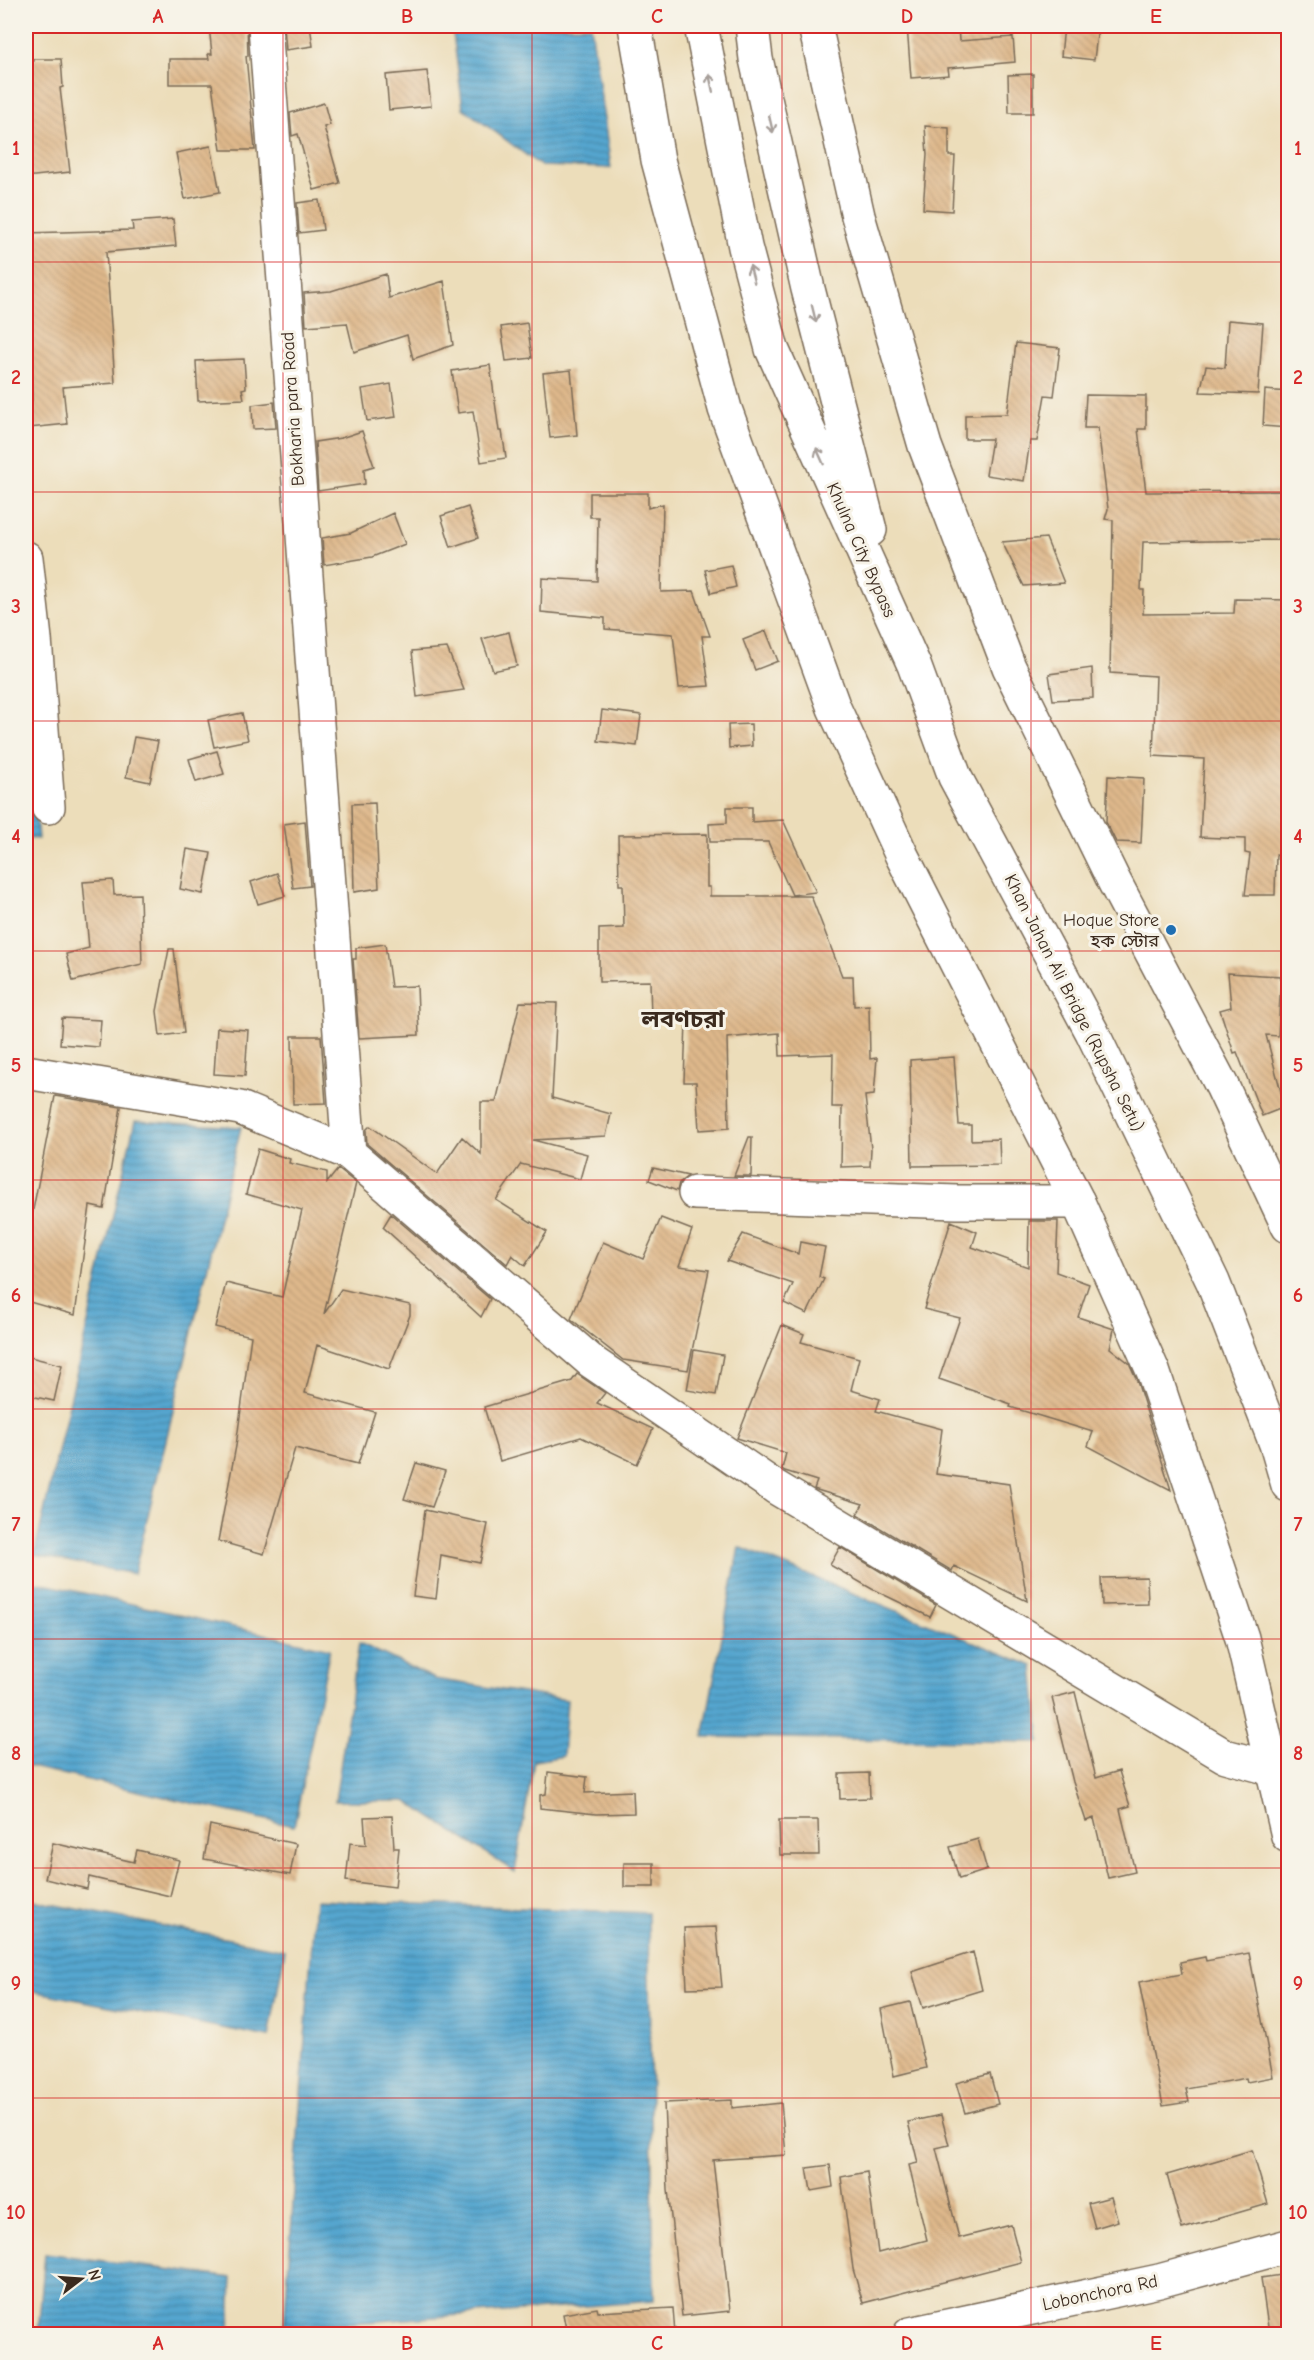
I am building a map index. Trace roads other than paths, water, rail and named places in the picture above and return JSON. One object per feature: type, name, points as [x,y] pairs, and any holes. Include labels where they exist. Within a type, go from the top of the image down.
[{"type":"main road","name":"Bokharia para Road","points":[[265,26],[320,793],[349,1153]]},
{"type":"main road","points":[[635,26],[658,160],[725,409],[834,708],[902,856],[1078,1202],[1153,1371],[1242,1638],[1288,1836]]},
{"type":"main road","name":"Khulna City Bypass","points":[[700,26],[745,247],[772,349],[894,625]]},
{"type":"main road","name":"Khulna City Bypass","points":[[752,26],[756,59],[808,289],[894,625]]},
{"type":"main road","points":[[815,26],[858,216],[925,446],[1009,667],[1109,871],[1221,1086],[1288,1226]]},
{"type":"main road","points":[[26,558],[35,639],[48,807]]},
{"type":"main road","name":"Khan Jahan Ali Bridge (Rupsha Setu)","points":[[894,625],[915,665],[955,777],[1092,1032],[1213,1282],[1288,1485]]},
{"type":"main road","points":[[26,1072],[240,1108],[349,1153],[592,1362],[775,1487],[1225,1756],[1273,1769]]},
{"type":"main road","points":[[695,1193],[957,1202],[1078,1202]]},
{"type":"main road","name":"Lobonchora Rd","points":[[910,2334],[1159,2281],[1288,2246]]},
{"type":"water","points":[[452,26],[591,26],[611,168],[541,166],[463,108]]},
{"type":"water","points":[[26,706],[38,839],[26,838]]},
{"type":"water","points":[[135,1121],[241,1127],[134,1574],[34,1555]]},
{"type":"water","points":[[739,1547],[1033,1666],[1040,1742],[703,1737]]},
{"type":"water","points":[[26,1580],[330,1649],[294,1826],[26,1766]]},
{"type":"water","points":[[359,1643],[435,1679],[567,1700],[563,1756],[534,1761],[515,1872],[406,1801],[335,1801]]},
{"type":"water","points":[[26,1899],[285,1950],[269,2037],[26,1990]]},
{"type":"water","points":[[315,1900],[648,1913],[654,2301],[284,2328]]},
{"type":"water","points":[[45,2253],[232,2278],[230,2334],[38,2334]]},
{"type":"place","name":"Hoque Store হক স্টোর","points":[[1171,930]]},
{"type":"district","name":"লবণচরা","points":[[683,1019]]}]
